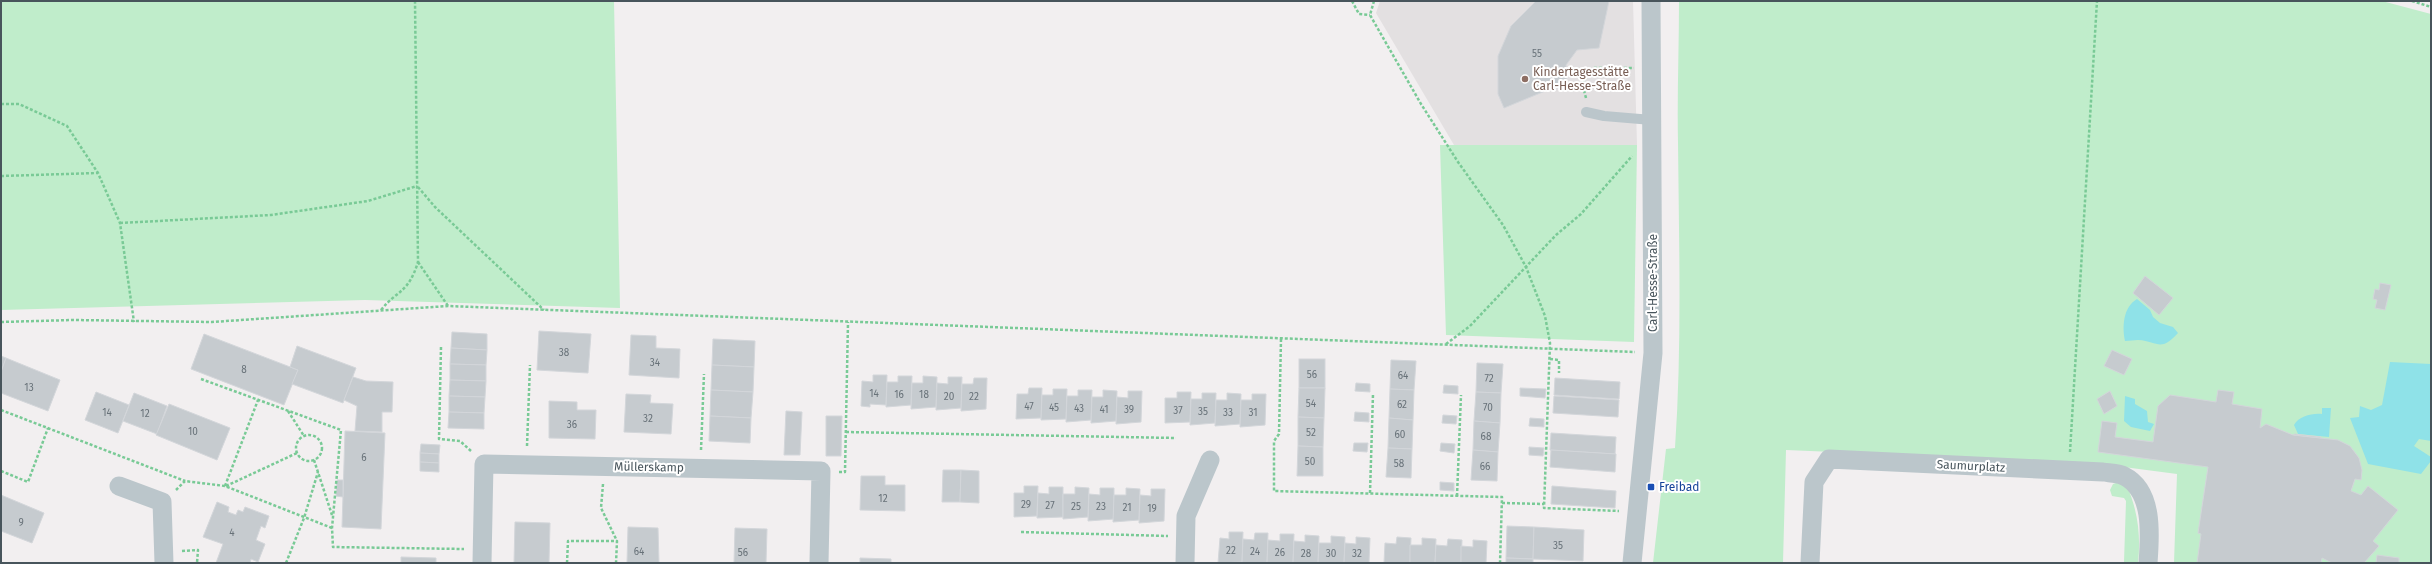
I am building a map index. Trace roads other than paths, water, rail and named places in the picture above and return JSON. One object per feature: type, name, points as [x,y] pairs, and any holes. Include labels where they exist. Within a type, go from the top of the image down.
[{"type":"street","name":"Carl-Hesse-Straße","points":[[1632,563],[1653,353],[1651,1]]},
{"type":"street","name":"Saumurplatz","points":[[1810,563],[1814,482],[1829,459],[2068,470],[2124,475],[2138,486],[2145,505],[2150,534],[2148,563]]},
{"type":"street","points":[[1185,563],[1186,516],[1210,460]]},
{"type":"street","name":"Müllerskamp","points":[[482,556],[484,464],[821,472],[819,563]]},
{"type":"street","points":[[119,486],[162,502],[164,557]]},
{"type":"lane","points":[[1586,112],[1604,116],[1652,120]]},
{"type":"water","points":[[2137,299],[2150,310],[2153,317],[2160,323],[2173,327],[2178,333],[2167,343],[2163,344],[2138,340],[2125,341],[2124,324],[2126,312],[2132,303]]},
{"type":"water","points":[[2390,362],[2431,364],[2431,441],[2419,439],[2414,446],[2431,457],[2431,461],[2421,474],[2368,464],[2350,418],[2359,417],[2360,406],[2371,410],[2382,405]]},
{"type":"water","points":[[2125,396],[2135,399],[2135,404],[2147,411],[2148,422],[2154,424],[2150,431],[2131,427],[2124,421]]},
{"type":"water","points":[[2322,408],[2331,408],[2329,437],[2298,434],[2294,425],[2296,422],[2302,417],[2322,414]]},
{"type":"place","name":"Kindertagesstätte Carl-Hesse-Straße","points":[[1525,79]]},
{"type":"place","name":"Freibad","points":[[1651,487]]}]
